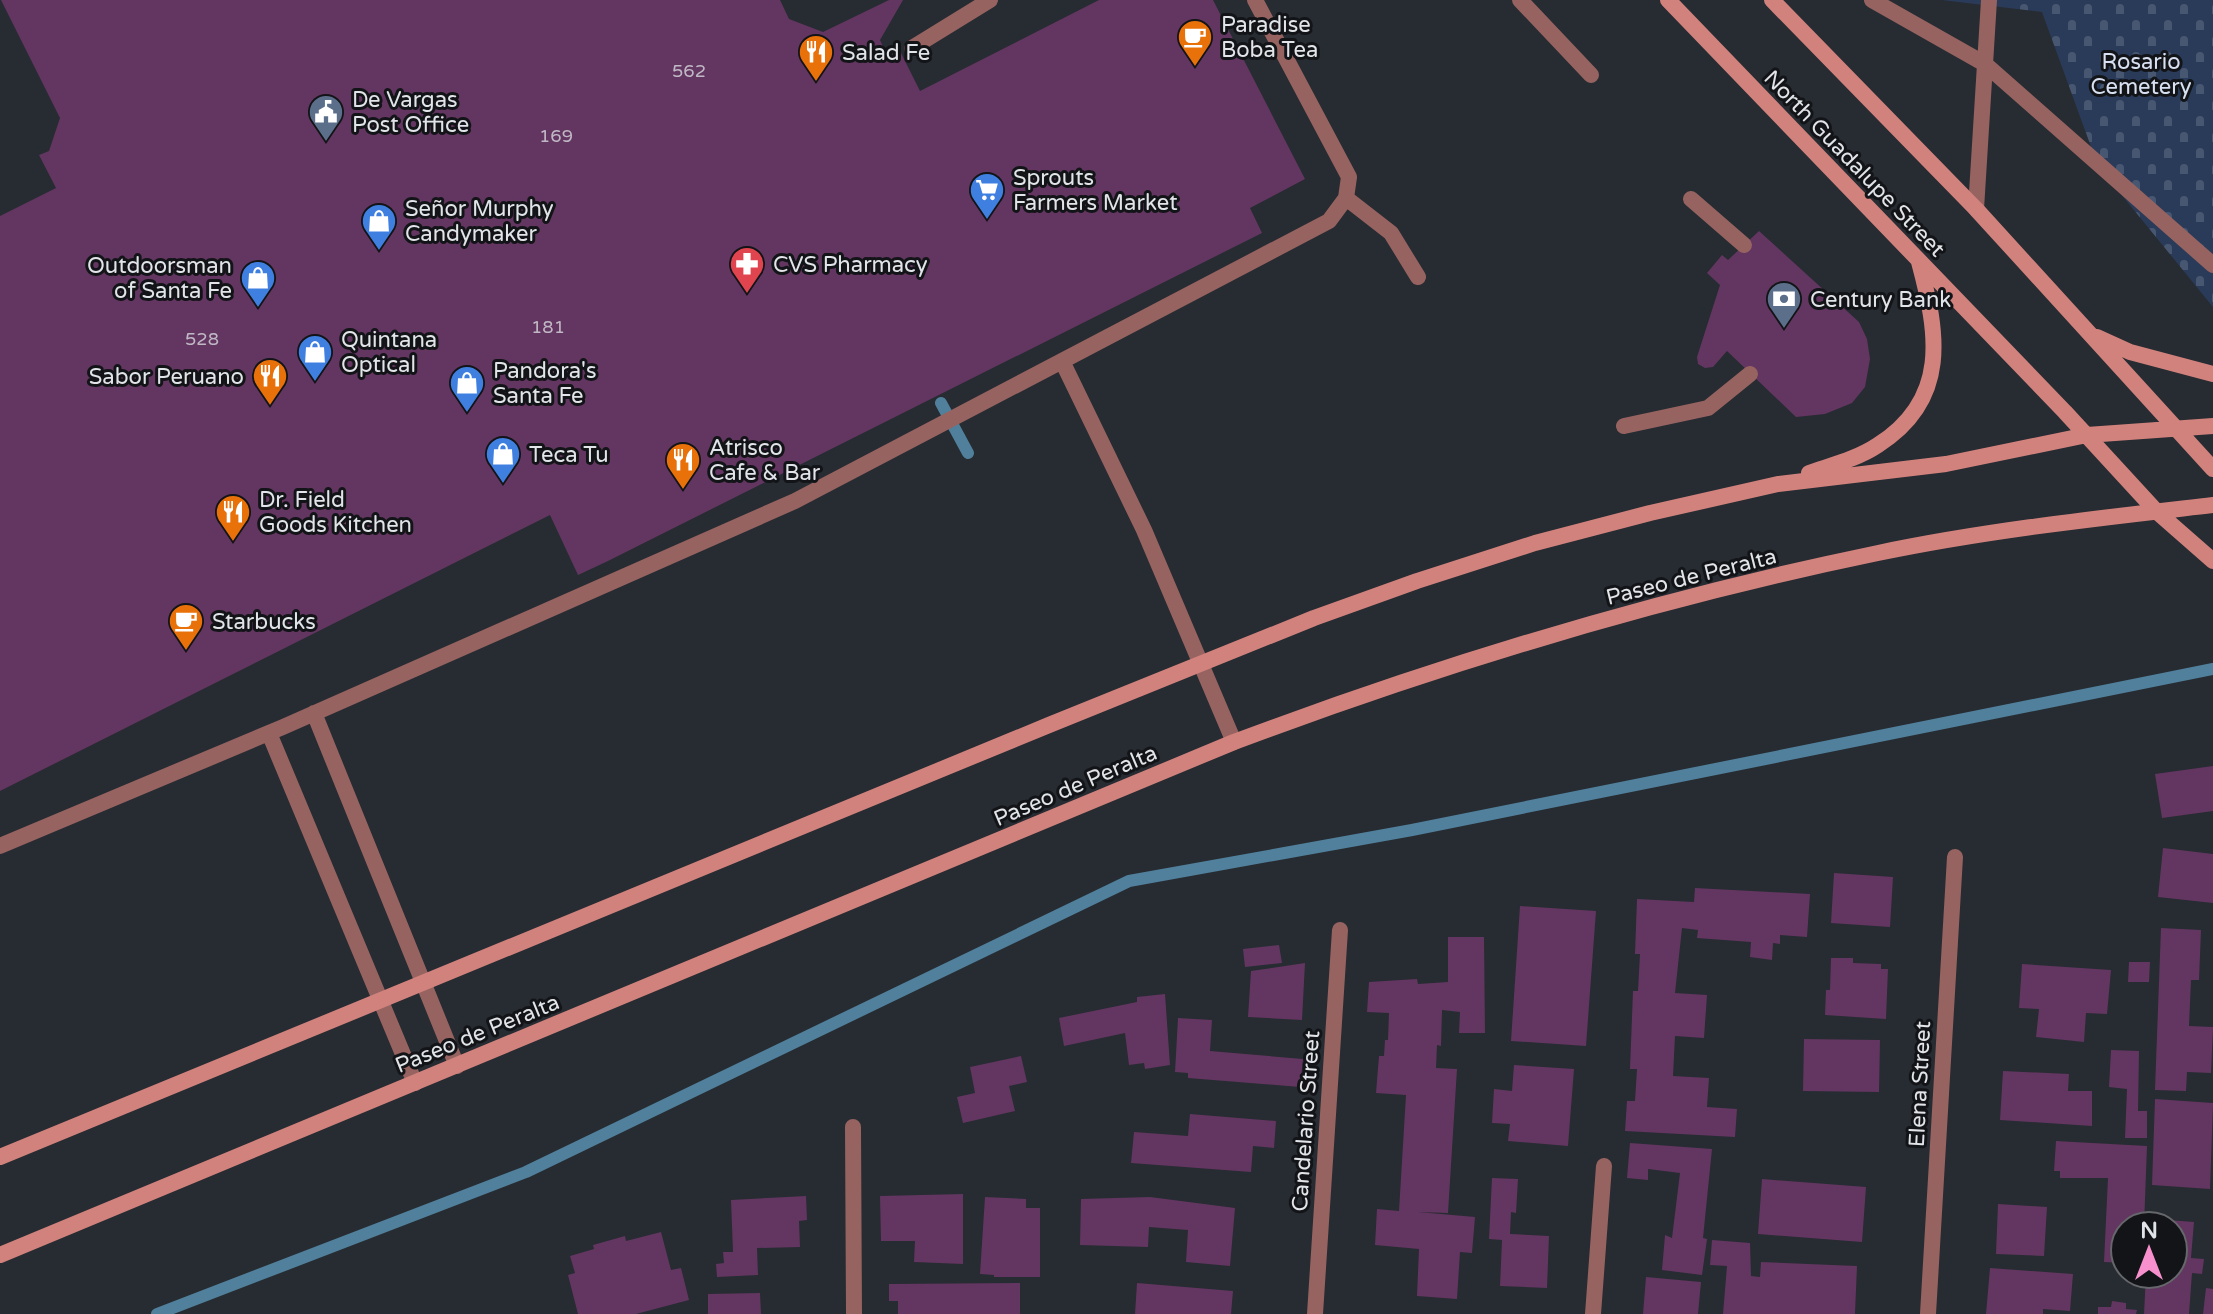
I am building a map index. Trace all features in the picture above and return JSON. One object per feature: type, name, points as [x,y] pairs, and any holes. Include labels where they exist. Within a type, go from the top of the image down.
[{"type":"main road","name":"North Guadalupe Street","points":[[1668,0],[2087,435],[2156,511],[2213,561]]},
{"type":"main road","points":[[1772,0],[1976,209],[2213,469]]},
{"type":"main road","points":[[1778,484],[1877,446],[1913,414],[1928,389],[1935,346],[1919,260]]},
{"type":"main road","points":[[2087,333],[2130,352],[2213,374]]},
{"type":"main road","points":[[0,1157],[1201,663],[1402,586],[1535,543],[1778,484],[1946,464],[2087,435],[2213,426]]},
{"type":"main road","name":"Paseo de Peralta","points":[[0,1255],[1234,742],[1361,697],[1637,609],[1879,553],[2025,529],[2213,505]]},
{"type":"street","points":[[912,48],[990,0]]},
{"type":"street","points":[[0,846],[269,733],[795,501],[1329,221],[1346,198],[1349,177],[1255,0]]},
{"type":"street","points":[[1520,0],[1591,75]]},
{"type":"street","points":[[1872,0],[1985,64],[2213,265]]},
{"type":"street","points":[[1976,209],[1989,0]]},
{"type":"street","points":[[1346,198],[1391,233],[1418,277]]},
{"type":"street","points":[[1691,199],[1744,245]]},
{"type":"street","points":[[1062,361],[1137,515],[1234,742]]},
{"type":"street","points":[[1624,426],[1708,408],[1750,374]]},
{"type":"street","points":[[314,713],[457,1066]]},
{"type":"street","points":[[269,733],[415,1083]]},
{"type":"street","name":"Elena Street","points":[[1928,1314],[1955,857]]},
{"type":"street","name":"Candelario Street","points":[[1315,1314],[1340,930]]},
{"type":"street","points":[[853,1127],[854,1314]]},
{"type":"street","points":[[1593,1314],[1604,1166]]},
{"type":"green space","name":"Rosario Cemetery","points":[[1942,0],[2213,0],[2213,307],[2098,166],[2042,12]]},
{"type":"building","points":[[1,0],[780,0],[789,19],[823,32],[889,0],[903,0],[880,40],[888,57],[900,51],[920,91],[1099,0],[1213,0],[1305,179],[1250,208],[1262,233],[608,561],[578,575],[550,515],[0,791],[0,216],[56,188],[39,155],[49,151],[60,118]]},
{"type":"building","name":"Century Bank","points":[[1759,231],[1859,322],[1867,339],[1870,359],[1865,387],[1852,403],[1825,414],[1796,417],[1727,351],[1713,367],[1705,368],[1698,364],[1697,357],[1720,285],[1707,273],[1722,255],[1728,260]]},
{"type":"building","points":[[2213,766],[2213,811],[2162,818],[2155,774]]},
{"type":"building","points":[[2163,848],[2213,854],[2213,903],[2158,897]]},
{"type":"building","points":[[1834,873],[1893,877],[1890,927],[1831,923]]},
{"type":"building","points":[[1695,888],[1810,894],[1807,937],[1780,935],[1780,944],[1773,943],[1772,960],[1750,957],[1751,942],[1697,938],[1698,930],[1682,928],[1675,993],[1707,995],[1704,1038],[1675,1036],[1673,1076],[1709,1078],[1707,1107],[1737,1109],[1735,1137],[1625,1131],[1627,1101],[1635,1101],[1637,1069],[1630,1069],[1633,991],[1638,991],[1640,954],[1635,954],[1637,899],[1694,902]]},
{"type":"building","points":[[1520,906],[1596,911],[1586,1046],[1511,1041]]},
{"type":"building","points":[[2161,928],[2201,930],[2199,980],[2191,980],[2189,1026],[2213,1027],[2211,1073],[2187,1072],[2186,1091],[2155,1090]]},
{"type":"building","points":[[1448,937],[1484,937],[1485,1033],[1459,1033],[1460,1012],[1442,1010],[1441,1046],[1437,1045],[1436,1068],[1457,1069],[1448,1213],[1418,1212],[1475,1217],[1472,1253],[1460,1252],[1457,1299],[1417,1296],[1419,1249],[1375,1245],[1377,1209],[1399,1211],[1406,1095],[1376,1093],[1379,1056],[1384,1056],[1385,1040],[1388,1040],[1389,1013],[1367,1012],[1369,982],[1417,979],[1418,984],[1448,982]]},
{"type":"building","points":[[1279,945],[1282,963],[1245,967],[1243,949]]},
{"type":"building","points":[[1831,958],[1853,958],[1853,963],[1881,964],[1881,969],[1888,969],[1886,1019],[1825,1015]]},
{"type":"building","points":[[2129,962],[2150,962],[2149,982],[2128,982]]},
{"type":"building","points":[[1305,963],[1302,1020],[1248,1017],[1251,971]]},
{"type":"building","points":[[2022,964],[2111,970],[2107,1014],[2086,1013],[2084,1042],[2036,1037],[2039,1009],[2019,1008]]},
{"type":"building","points":[[1165,994],[1170,1065],[1145,1069],[1144,1063],[1129,1065],[1125,1033],[1064,1046],[1059,1018],[1137,1002],[1137,997]]},
{"type":"building","points":[[1178,1018],[1212,1020],[1210,1051],[1303,1059],[1300,1087],[1188,1078],[1188,1073],[1175,1072]]},
{"type":"building","points":[[1804,1039],[1880,1040],[1879,1092],[1803,1091]]},
{"type":"building","points":[[2111,1050],[2139,1051],[2138,1111],[2147,1111],[2147,1138],[2125,1138],[2127,1089],[2109,1087]]},
{"type":"building","points":[[1021,1056],[1027,1082],[1009,1086],[1015,1111],[963,1123],[957,1097],[975,1093],[970,1067]]},
{"type":"building","points":[[1514,1065],[1574,1069],[1568,1146],[1508,1141],[1510,1124],[1492,1123],[1494,1089],[1512,1091]]},
{"type":"building","points":[[2003,1071],[2069,1074],[2068,1091],[2092,1091],[2092,1126],[2000,1120]]},
{"type":"building","points":[[2155,1099],[2213,1103],[2210,1189],[2152,1185]]},
{"type":"building","points":[[1190,1114],[1276,1121],[1274,1148],[1253,1146],[1251,1172],[1131,1163],[1134,1132],[1188,1136]]},
{"type":"building","points":[[2056,1141],[2147,1146],[2145,1210],[2109,1210],[2109,1262],[2104,1262],[2108,1178],[2060,1178],[2060,1171],[2054,1171]]},
{"type":"building","points":[[1630,1143],[1712,1149],[1702,1275],[1662,1270],[1665,1235],[1672,1238],[1680,1173],[1648,1169],[1648,1180],[1627,1178]]},
{"type":"building","points":[[1492,1178],[1518,1179],[1516,1213],[1511,1212],[1510,1234],[1549,1236],[1547,1288],[1500,1286],[1502,1240],[1489,1239]]},
{"type":"building","points":[[1762,1179],[1866,1187],[1862,1242],[1758,1234]]},
{"type":"building","points":[[963,1194],[963,1264],[914,1262],[915,1241],[881,1241],[880,1196]]},
{"type":"building","points":[[806,1196],[807,1220],[799,1221],[800,1247],[757,1248],[758,1275],[717,1277],[716,1264],[724,1263],[723,1252],[733,1252],[731,1200]]},
{"type":"building","points":[[985,1197],[1026,1199],[1026,1208],[1040,1208],[1040,1277],[980,1274]]},
{"type":"building","points":[[1150,1197],[1235,1208],[1230,1266],[1186,1262],[1188,1230],[1149,1227],[1148,1247],[1080,1245],[1081,1199]]},
{"type":"building","points":[[1998,1204],[2047,1207],[2044,1256],[1996,1254]]},
{"type":"building","points":[[2189,1222],[2194,1222],[2191,1258],[2204,1259],[2202,1274],[2192,1273],[2189,1314],[2144,1314],[2145,1290],[2189,1290]]},
{"type":"building","points":[[661,1232],[671,1270],[681,1268],[689,1300],[636,1314],[578,1314],[568,1275],[575,1273],[570,1256],[594,1249],[593,1245],[625,1236],[626,1241]]},
{"type":"building","points":[[1712,1240],[1750,1243],[1751,1276],[1760,1277],[1761,1262],[1857,1266],[1855,1314],[1723,1314],[1727,1266],[1710,1265]]},
{"type":"building","points":[[1990,1268],[2073,1274],[2070,1311],[2043,1309],[2043,1314],[1986,1314]]},
{"type":"building","points":[[1646,1277],[1701,1282],[1698,1314],[1643,1314]]},
{"type":"building","points":[[1020,1283],[1020,1314],[898,1314],[898,1301],[889,1301],[889,1284]]},
{"type":"building","points":[[1137,1283],[1233,1291],[1231,1314],[1135,1314]]},
{"type":"building","points":[[2206,1288],[2213,1289],[2213,1314],[2203,1314]]},
{"type":"building","points":[[760,1293],[761,1314],[708,1314],[708,1294]]},
{"type":"building","points":[[2112,1301],[2126,1303],[2126,1309],[2137,1310],[2136,1314],[2098,1314],[2098,1307],[2111,1307]]},
{"type":"waterway","points":[[941,403],[968,453]]},
{"type":"waterway","points":[[157,1314],[526,1172],[1129,881],[1412,830],[2213,669]]},
{"type":"place","name":"Paradise Boba Tea","points":[[1195,68]]},
{"type":"place","name":"Salad Fe","points":[[816,83]]},
{"type":"place","name":"De Vargas Post Office","points":[[326,143]]},
{"type":"place","name":"Sprouts Farmers Market","points":[[987,221]]},
{"type":"place","name":"Señor Murphy Candymaker","points":[[379,252]]},
{"type":"place","name":"CVS Pharmacy","points":[[747,295]]},
{"type":"place","name":"Outdoorsman of Santa Fe","points":[[258,309]]},
{"type":"place","name":"Century Bank","points":[[1784,330]]},
{"type":"place","name":"Quintana Optical","points":[[315,383]]},
{"type":"place","name":"Sabor Peruano","points":[[270,407]]},
{"type":"place","name":"Pandora's Santa Fe","points":[[467,414]]},
{"type":"place","name":"Teca Tu","points":[[503,485]]},
{"type":"place","name":"Atrisco Cafe & Bar","points":[[683,491]]},
{"type":"place","name":"Dr. Field Goods Kitchen","points":[[233,543]]},
{"type":"place","name":"Starbucks","points":[[186,652]]}]
